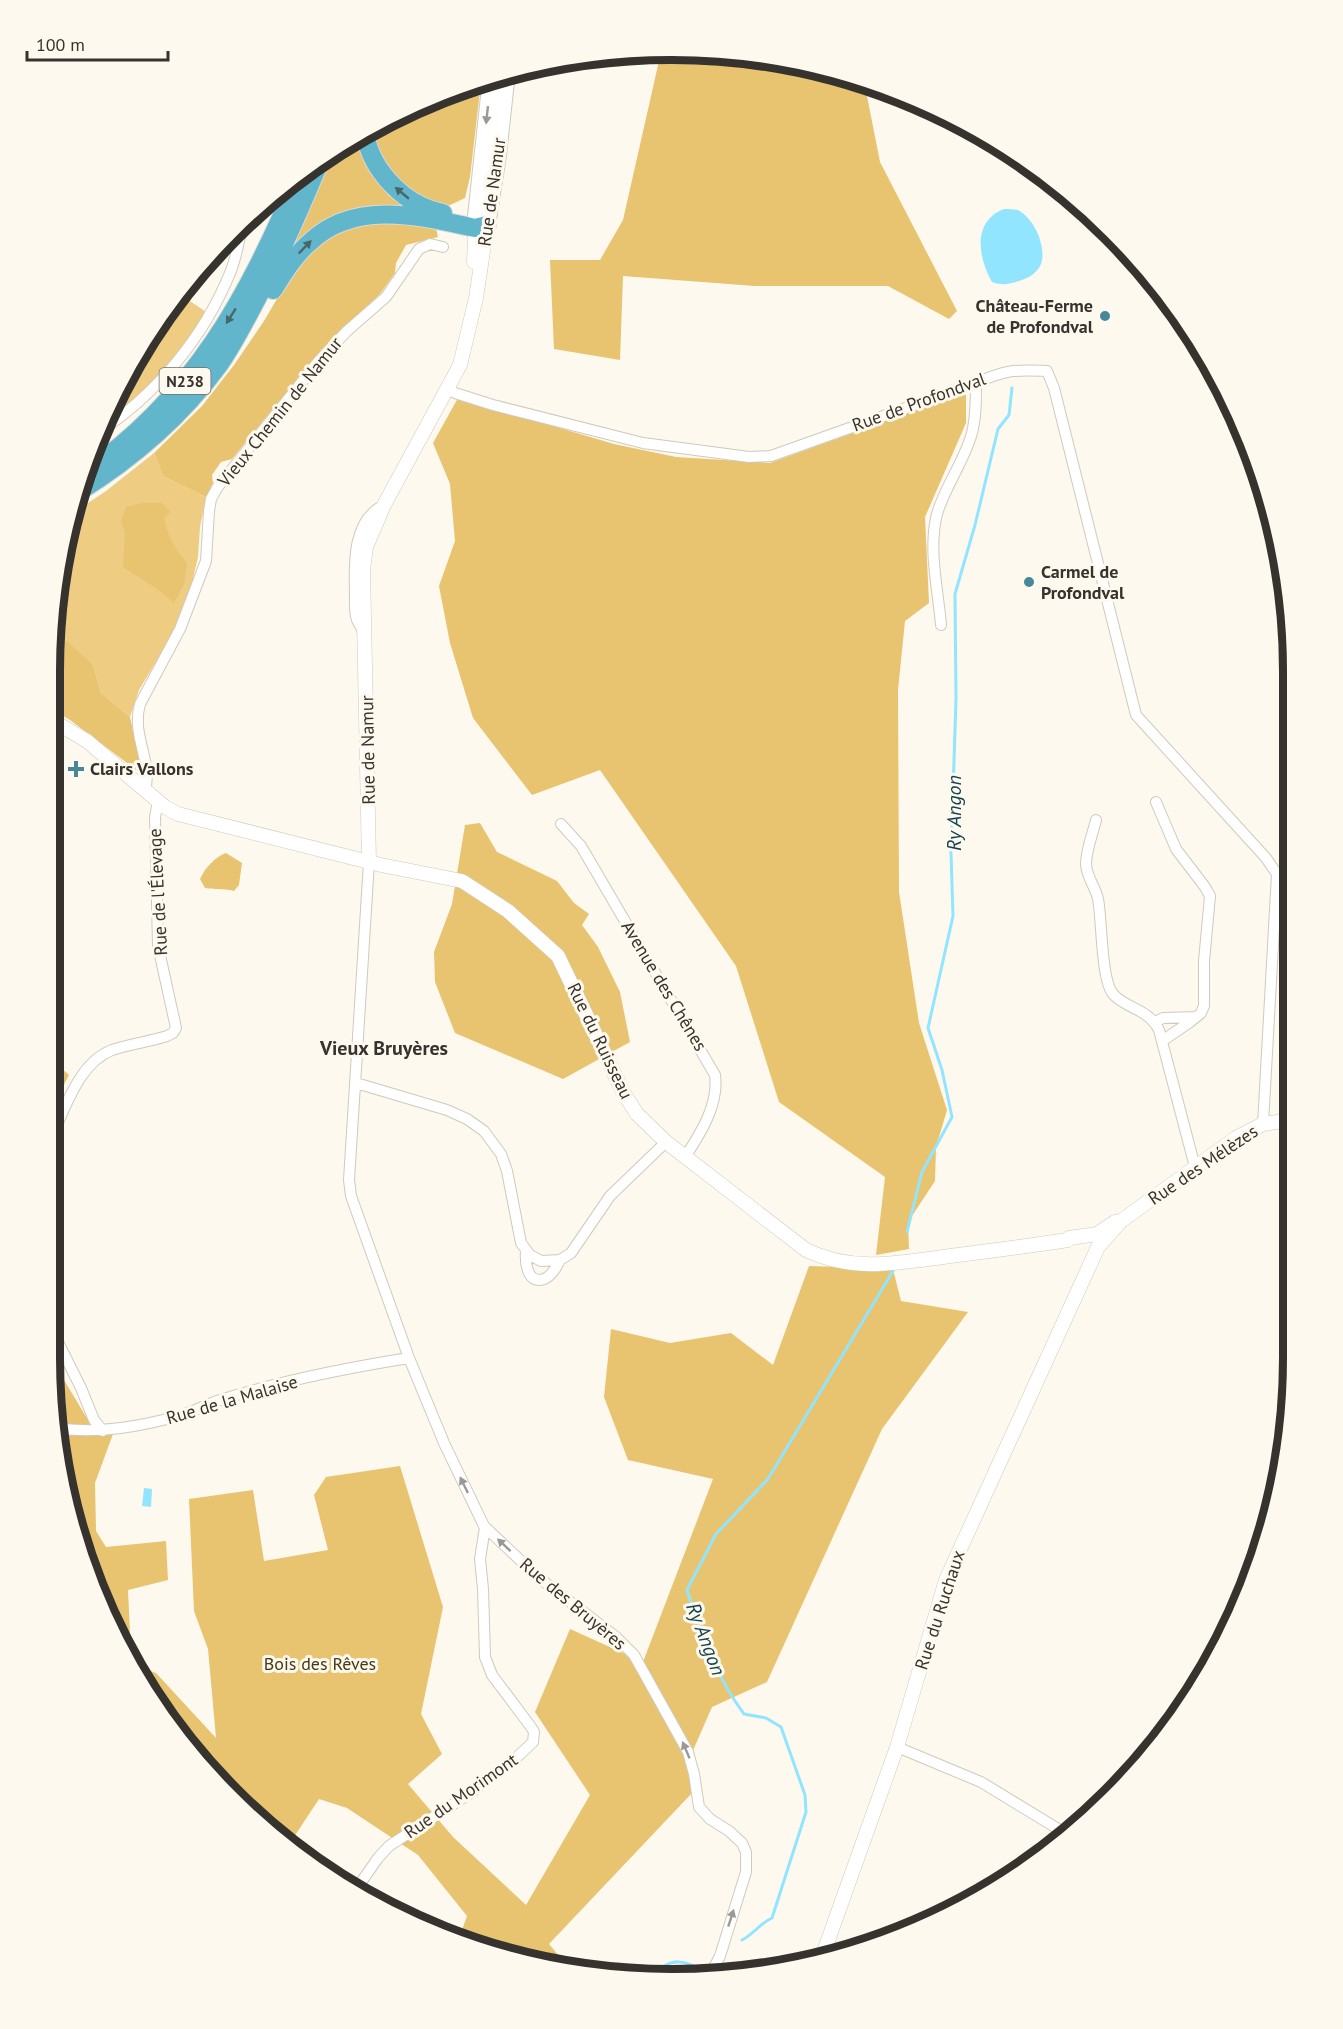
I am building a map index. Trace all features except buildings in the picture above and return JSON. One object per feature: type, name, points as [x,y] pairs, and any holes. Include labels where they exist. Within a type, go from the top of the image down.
[{"type":"highway","points":[[367,141],[375,162],[391,183],[410,200],[437,212],[480,223]]},
{"type":"highway","name":"N238","points":[[92,477],[158,434],[219,365],[272,271],[314,176]]},
{"type":"highway","name":"N238","points":[[94,471],[150,420],[195,369],[237,306],[260,265],[292,192]]},
{"type":"highway","points":[[232,344],[248,329],[300,251],[319,234],[339,222],[358,216],[377,214],[447,222],[480,223]]},
{"type":"main road","name":"Rue de Namur","points":[[480,223],[498,154],[506,83]]},
{"type":"main road","name":"Rue de Namur","points":[[480,223],[490,88]]},
{"type":"street","name":"Rue de Namur","points":[[369,862],[363,570],[370,538],[384,505],[460,365],[472,312],[480,223]]},
{"type":"street","points":[[114,421],[155,386],[195,337],[218,300],[230,273],[240,238]]},
{"type":"street","name":"Vieux Chemin de Namur","points":[[145,790],[146,768],[136,716],[140,704],[180,629],[206,561],[211,500],[217,488],[318,362],[347,331],[386,297],[419,249],[429,244],[442,247]]},
{"type":"street","name":"Rue de Profondval","points":[[449,388],[455,393],[493,405],[619,438],[749,457],[771,456],[976,383],[1000,372],[1047,371],[1054,388],[1136,714],[1266,858],[1277,874],[1263,1124]]},
{"type":"street","points":[[941,625],[934,530],[943,498],[971,436],[976,417],[976,383]]},
{"type":"street","name":"Rue du Ruisseau","points":[[60,725],[87,741],[158,801],[178,814],[369,862],[462,881],[508,911],[558,956],[623,1092],[643,1120],[666,1142],[806,1250],[844,1263],[870,1266],[888,1264]]},
{"type":"street","name":"Rue de l'Élevage","points":[[60,1118],[75,1087],[97,1059],[115,1049],[167,1036],[172,1034],[176,1028],[159,946],[155,817],[158,801]]},
{"type":"street","points":[[1156,802],[1176,849],[1210,896],[1204,961],[1204,1006],[1201,1013],[1162,1041]]},
{"type":"street","points":[[1096,820],[1086,865],[1098,898],[1102,949],[1109,986],[1112,993],[1155,1022],[1195,1167]]},
{"type":"street","name":"Avenue des Chênes","points":[[561,824],[581,846],[712,1066],[715,1075],[715,1100],[696,1141],[685,1157]]},
{"type":"street","points":[[369,862],[350,1191],[409,1358],[444,1443],[485,1527]]},
{"type":"street","points":[[1155,1022],[1163,1018],[1196,1017]]},
{"type":"street","points":[[356,1083],[447,1110],[467,1119],[483,1131],[501,1154],[507,1171],[519,1237],[526,1251],[526,1269],[536,1279],[548,1277],[561,1260],[576,1248],[610,1196],[666,1142]]},
{"type":"street","name":"Rue des Mélèzes","points":[[888,1264],[1068,1240],[1094,1242],[1114,1222],[1121,1221],[1236,1138],[1263,1124],[1283,1121]]},
{"type":"street","name":"Rue du Ruchaux","points":[[825,1949],[897,1747],[946,1580],[1086,1271],[1094,1242]]},
{"type":"street","points":[[526,1251],[541,1261],[561,1260]]},
{"type":"street","points":[[60,1346],[94,1420],[102,1431]]},
{"type":"street","name":"Rue de la Malaise","points":[[64,1429],[102,1431],[183,1414],[219,1400],[272,1387],[409,1358]]},
{"type":"street","name":"Rue du Morimont","points":[[360,1883],[389,1846],[472,1792],[533,1742],[534,1732],[492,1675],[484,1657],[483,1588],[480,1559],[485,1527]]},
{"type":"street","name":"Rue des Bruyères","points":[[485,1527],[538,1577],[616,1637],[634,1655],[688,1752],[694,1774],[697,1802],[701,1811],[736,1837],[744,1847],[748,1865],[720,1956],[714,1968]]},
{"type":"street","points":[[897,1747],[981,1782],[1060,1830]]},
{"type":"shaded area","points":[[186,299],[212,316],[158,390],[109,433],[142,366]]},
{"type":"shaded area","points":[[154,453],[163,476],[206,497],[200,527],[198,557],[190,592],[176,628],[139,690],[130,717],[101,693],[93,665],[61,641],[65,592],[83,506]]},
{"type":"green space","points":[[659,60],[711,61],[751,65],[830,81],[866,91],[880,162],[957,311],[949,319],[888,286],[755,286],[623,276],[620,360],[554,349],[550,260],[600,260],[623,220]]},
{"type":"green space","points":[[480,91],[470,177],[465,198],[446,207],[415,195],[407,189],[387,166],[374,138],[401,123]]},
{"type":"green space","points":[[362,145],[366,163],[389,196],[425,213],[364,209],[285,258],[325,168]]},
{"type":"green space","points":[[389,223],[436,228],[438,237],[406,245],[396,263],[395,273],[380,294],[321,350],[232,459],[221,462],[212,475],[213,483],[206,497],[163,476],[154,453],[202,406],[234,365],[264,321],[295,268],[322,240],[351,225]]},
{"type":"green space","points":[[966,392],[966,423],[925,517],[929,603],[905,621],[898,690],[899,892],[919,1023],[947,1110],[936,1147],[935,1181],[908,1222],[909,1249],[876,1255],[885,1177],[779,1102],[736,966],[600,770],[532,795],[473,718],[450,643],[439,586],[455,541],[450,484],[433,443],[458,398],[614,444],[676,457],[770,463]]},
{"type":"green space","points":[[141,503],[162,503],[171,512],[164,517],[167,530],[175,547],[187,563],[184,585],[174,603],[123,567],[125,532],[121,521],[126,507]]},
{"type":"green space","points":[[61,639],[68,642],[93,665],[101,693],[130,717],[139,760],[147,778],[60,714]]},
{"type":"green space","points":[[480,823],[497,852],[557,881],[574,903],[589,914],[582,925],[598,947],[620,992],[630,1042],[563,1079],[455,1033],[435,982],[434,952],[452,904],[465,825]]},
{"type":"green space","points":[[226,853],[242,863],[239,885],[234,891],[205,888],[200,879],[202,875],[214,860]]},
{"type":"green space","points":[[60,1067],[69,1075],[60,1092]]},
{"type":"green space","name":"Bois des Rêves","points":[[809,1266],[893,1269],[901,1301],[968,1312],[882,1429],[767,1682],[712,1707],[691,1755],[692,1793],[549,1944],[561,1959],[513,1948],[461,1932],[467,1916],[418,1855],[347,1808],[319,1799],[293,1838],[239,1790],[212,1761],[186,1730],[146,1670],[156,1673],[216,1738],[208,1649],[194,1611],[189,1499],[253,1490],[264,1561],[328,1550],[314,1495],[326,1477],[400,1466],[443,1607],[421,1714],[442,1754],[408,1784],[453,1837],[526,1905],[590,1795],[535,1712],[570,1629],[643,1662],[713,1479],[628,1460],[604,1397],[611,1329],[670,1343],[731,1333],[773,1365]]},
{"type":"green space","points":[[60,1374],[88,1420],[113,1434],[95,1483],[96,1531],[106,1547],[166,1541],[168,1580],[128,1590],[130,1642],[92,1554],[81,1516],[65,1437]]},
{"type":"water","points":[[1004,209],[1018,210],[1029,219],[1038,234],[1042,250],[1041,264],[1037,270],[1026,278],[1009,284],[992,282],[981,252],[982,231],[994,215]]},
{"type":"water","points":[[144,1488],[152,1489],[151,1507],[142,1506]]},
{"type":"waterway","name":"Ry Angon","points":[[907,1232],[922,1172],[952,1117],[942,1070],[928,1028],[953,916],[951,853],[956,699],[955,594],[975,525],[998,429],[1009,415],[1012,388]]},
{"type":"waterway","name":"Ry Angon","points":[[742,1940],[772,1918],[806,1812],[805,1795],[781,1727],[766,1718],[744,1714],[725,1684],[704,1639],[687,1590],[716,1534],[768,1479],[893,1271]]},
{"type":"waterway","name":"Ry Angon","points":[[661,1969],[678,1962],[698,1968]]},
{"type":"place","name":"Château-Ferme de Profondval","points":[[1105,316]]},
{"type":"place","name":"Carmel de Profondval","points":[[1029,582]]},
{"type":"place","name":"Clairs Vallons","points":[[76,769]]},
{"type":"district","name":"Vieux Bruyères","points":[[384,1048]]}]
